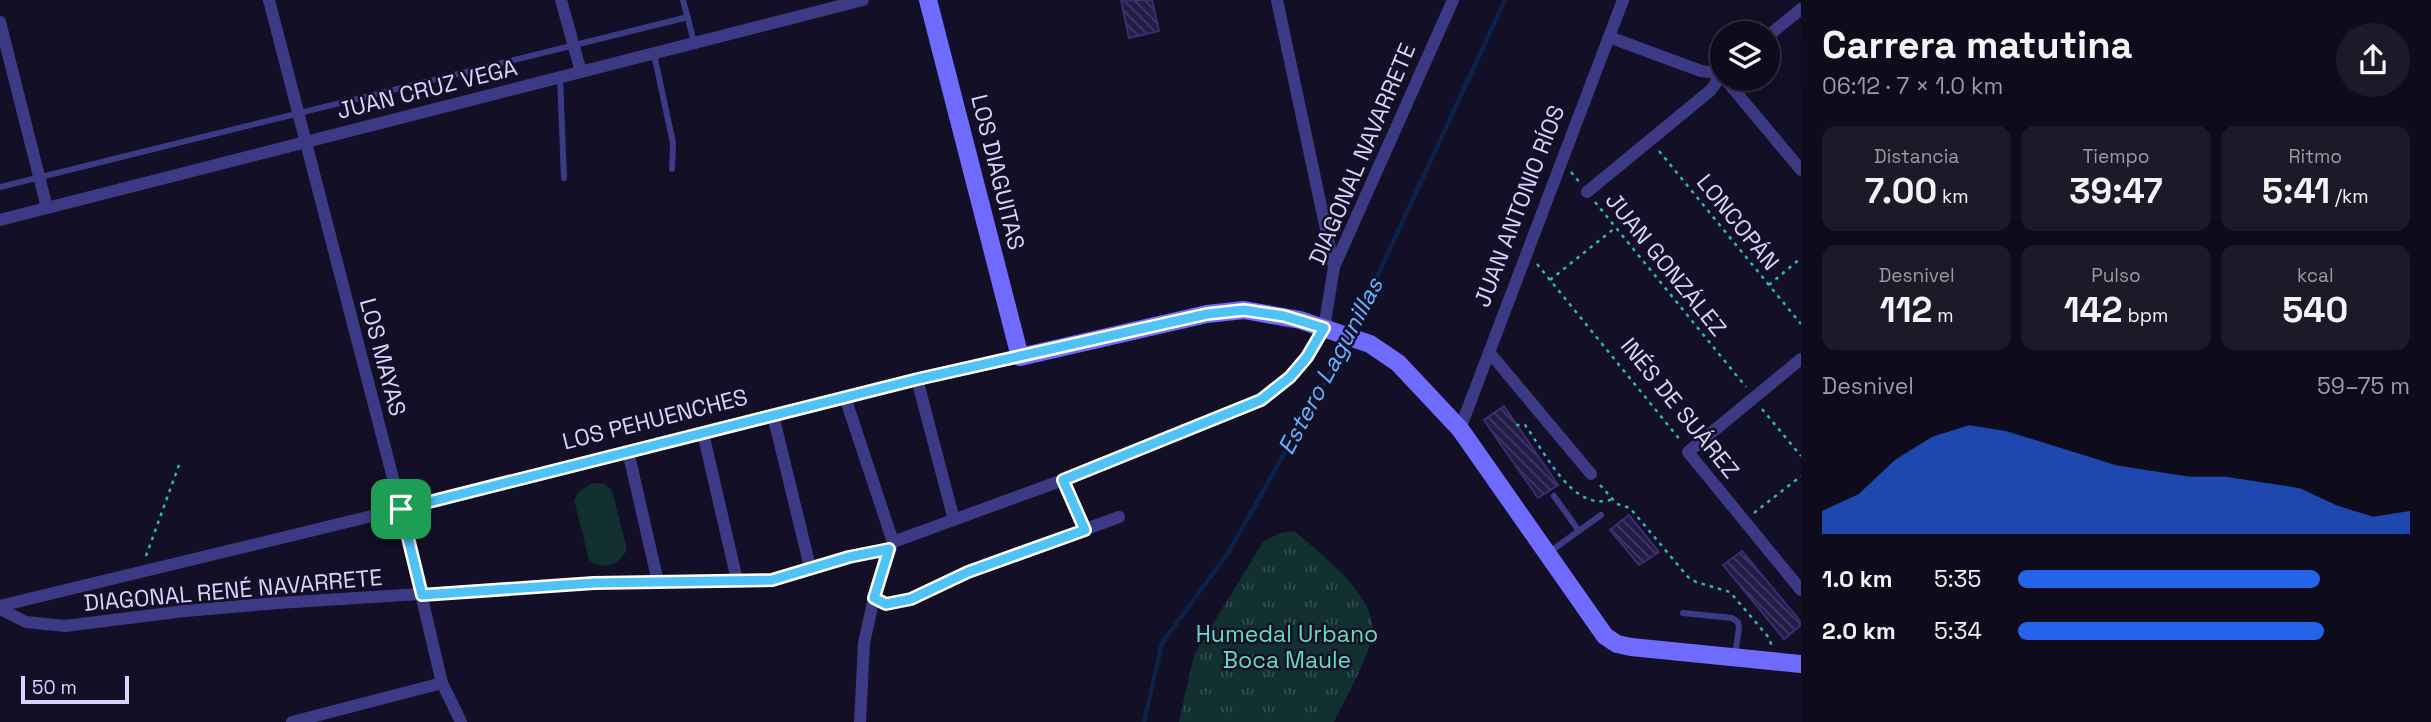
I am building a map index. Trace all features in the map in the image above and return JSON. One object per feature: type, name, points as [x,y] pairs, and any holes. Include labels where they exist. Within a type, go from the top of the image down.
[{"type":"street","name":"LOS MAYAS","points":[[269,0],[401,509],[442,682],[461,722]]},
{"type":"street","points":[[561,0],[581,72]]},
{"type":"street","name":"JUAN CRUZ VEGA","points":[[0,220],[863,0]]},
{"type":"street","name":"LOS DIAGUITAS","points":[[928,0],[1020,356]]},
{"type":"street","points":[[1277,0],[1334,267]]},
{"type":"street","name":"DIAGONAL NAVARRETE","points":[[1324,328],[1334,267],[1452,0]]},
{"type":"street","name":"JUAN ANTONIO RÍOS","points":[[1461,429],[1623,0]]},
{"type":"street","points":[[1780,26],[1801,9]]},
{"type":"street","points":[[0,22],[47,208]]},
{"type":"street","points":[[1609,37],[1710,73]]},
{"type":"street","points":[[1587,192],[1710,91]]},
{"type":"street","points":[[1735,91],[1801,170]]},
{"type":"street","name":"LOS PEHUENCHES","points":[[0,607],[918,379],[1226,311],[1266,313],[1324,328]]},
{"type":"street","points":[[1324,328],[1370,344],[1398,363],[1461,429],[1594,624],[1611,640],[1631,647],[1801,664]]},
{"type":"street","name":"DIAGONAL RENÉ NAVARRETE","points":[[0,607],[26,622],[65,626],[243,606],[594,583],[772,580],[891,545],[1063,480],[1261,400],[1290,377],[1307,357],[1324,328]]},
{"type":"street","points":[[1489,352],[1591,474]]},
{"type":"street","points":[[1688,452],[1801,359]]},
{"type":"street","points":[[918,379],[954,520]]},
{"type":"street","points":[[845,397],[891,545],[874,598],[864,643],[860,722]]},
{"type":"street","points":[[773,415],[810,567]]},
{"type":"street","points":[[703,433],[737,580]]},
{"type":"street","points":[[628,451],[658,582]]},
{"type":"street","name":"INÉS DE SUÁREZ","points":[[1688,452],[1801,590]]},
{"type":"street","points":[[1063,480],[1085,530]]},
{"type":"street","points":[[874,598],[886,604],[911,599],[968,572],[1119,517]]},
{"type":"street","points":[[292,722],[442,682]]},
{"type":"lane","points":[[683,0],[694,43]]},
{"type":"lane","points":[[0,187],[688,17]]},
{"type":"lane","points":[[653,53],[673,143],[672,169]]},
{"type":"lane","points":[[560,77],[564,178]]},
{"type":"lane","points":[[1555,496],[1579,531]]},
{"type":"lane","points":[[1546,554],[1601,515]]},
{"type":"lane","points":[[1683,613],[1732,618],[1738,622],[1735,658]]},
{"type":"path","name":"LONCOPÁN","points":[[1650,140],[1801,324]]},
{"type":"path","name":"JUAN GONZÁLEZ","points":[[1562,161],[1745,386]]},
{"type":"path","points":[[1550,280],[1616,227]]},
{"type":"path","name":"INÉS DE SUÁREZ","points":[[1527,252],[1688,452]]},
{"type":"path","points":[[1769,285],[1801,258]]},
{"type":"path","points":[[1766,413],[1801,456]]},
{"type":"path","points":[[1516,425],[1525,425],[1572,490],[1593,502],[1613,499]]},
{"type":"path","points":[[140,573],[179,465]]},
{"type":"path","points":[[1744,520],[1801,476]]},
{"type":"path","points":[[1606,492],[1617,504],[1630,508],[1692,580],[1732,595],[1770,639],[1771,648]]},
{"type":"green space","points":[[592,483],[605,484],[612,491],[627,550],[615,563],[605,566],[589,560],[574,500],[580,491]]},
{"type":"green space","name":"Humedal Urbano Boca Maule","points":[[1294,531],[1344,575],[1365,603],[1371,617],[1373,631],[1368,651],[1334,722],[1179,722],[1194,655],[1263,542],[1280,533]]},
{"type":"building","points":[[1121,0],[1152,0],[1159,31],[1129,38]]},
{"type":"building","points":[[1504,406],[1558,485],[1538,498],[1484,420]]},
{"type":"building","points":[[1629,515],[1659,552],[1639,565],[1610,530]]},
{"type":"building","points":[[1742,551],[1801,622],[1801,625],[1784,639],[1723,565]]},
{"type":"waterway","name":"Estero Lagunillas","points":[[1351,333],[1505,0]]},
{"type":"waterway","name":"Estero Lagunillas","points":[[1144,722],[1162,643],[1228,553],[1348,341]]},
{"type":"route","points":[[1244,310],[1284,316],[1324,328],[1307,357],[1290,377],[1261,400],[1063,480],[1085,530],[968,572],[911,599],[886,604],[874,598],[889,549],[810,567],[772,580],[594,583],[422,595],[401,509],[918,379],[1207,314],[1244,310]]}]
